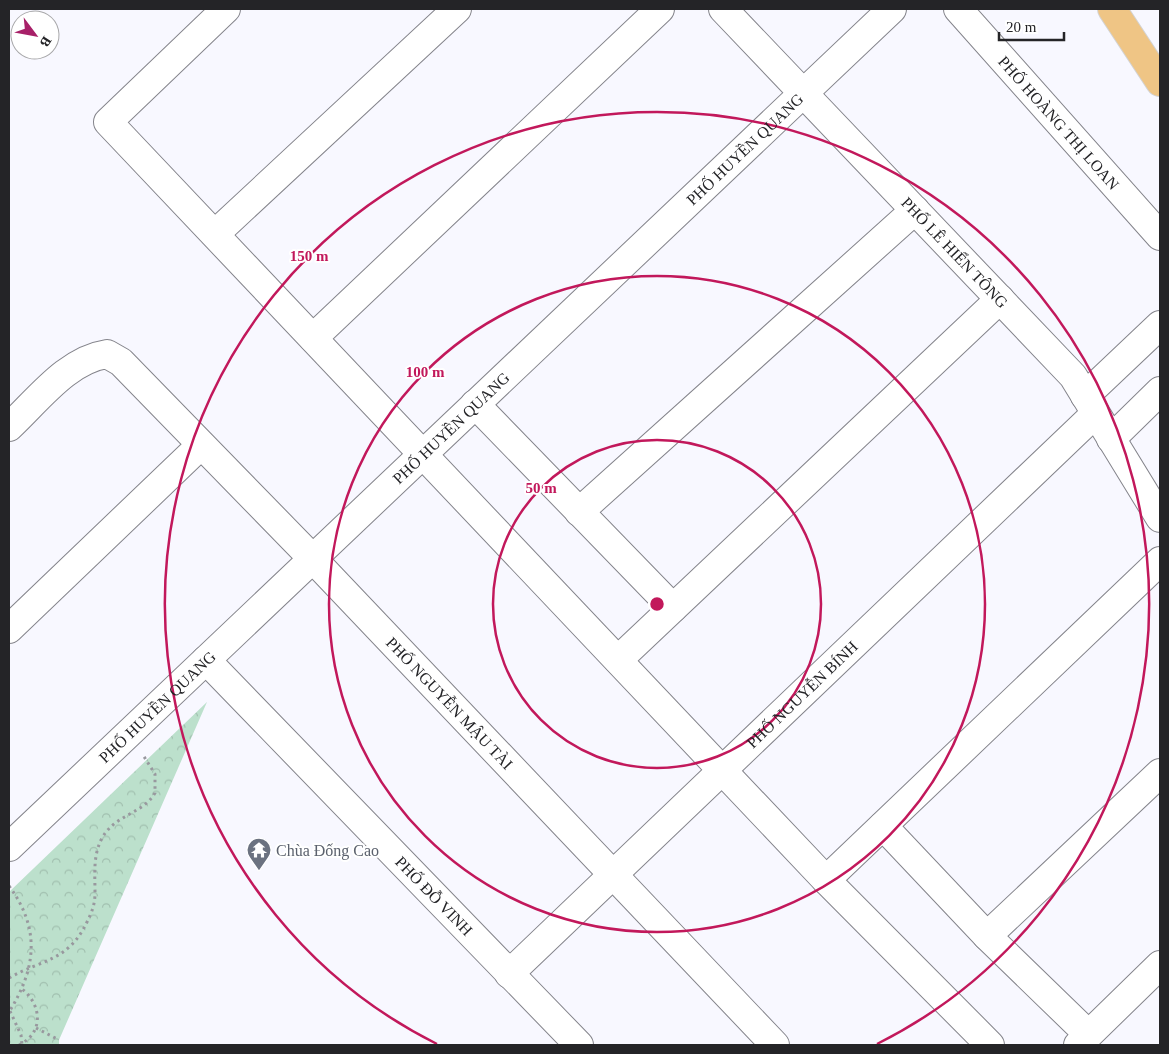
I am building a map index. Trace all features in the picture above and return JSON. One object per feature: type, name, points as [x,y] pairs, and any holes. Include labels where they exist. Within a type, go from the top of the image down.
[{"type":"main road","points":[[1112,9],[1160,82]]},
{"type":"street","points":[[226,9],[108,122],[826,880],[990,1045]]},
{"type":"street","points":[[215,234],[457,9]]},
{"type":"street","points":[[313,338],[660,9]]},
{"type":"street","name":"PHỐ LÊ HIỂN TÔNG","points":[[723,9],[1073,376],[1160,518]]},
{"type":"street","name":"PHỐ HUYỀN QUANG","points":[[9,847],[892,9]]},
{"type":"street","name":"PHỐ HOÀNG THỊ LOAN","points":[[958,9],[1160,236]]},
{"type":"street","points":[[579,512],[915,210]]},
{"type":"street","points":[[618,660],[1000,299]]},
{"type":"street","name":"PHỐ NGUYỄN BÍNH","points":[[510,974],[723,771],[1090,405],[1160,325]]},
{"type":"street","name":"PHỐ NGUYỄN MẬU TÀI","points":[[9,427],[71,368],[91,356],[108,354],[121,362],[313,559],[775,1045]]},
{"type":"street","points":[[1111,439],[1160,392]]},
{"type":"street","points":[[475,404],[673,608]]},
{"type":"street","points":[[9,629],[201,444]]},
{"type":"street","points":[[826,880],[1160,562]]},
{"type":"street","name":"PHỐ ĐỖ VINH","points":[[206,660],[579,1045]]},
{"type":"street","points":[[987,936],[1160,773]]},
{"type":"street","points":[[883,826],[1083,1040],[1160,965]]},
{"type":"path","points":[[9,978],[54,960],[74,944],[82,933],[95,900],[95,862],[101,840],[116,822],[144,805],[155,793],[155,774],[143,755]]},
{"type":"path","points":[[9,886],[27,922],[32,951],[30,968],[22,989],[9,1012],[21,1035],[21,1045]]},
{"type":"path","points":[[21,1045],[33,1034],[36,1028],[38,1012],[35,1003],[22,989]]},
{"type":"path","points":[[36,1028],[59,1040]]},
{"type":"green space","points":[[207,702],[59,1040],[59,1045],[9,1045],[9,892]]},
{"type":"place","name":"Chùa Đống Cao","points":[[259,871]]}]
